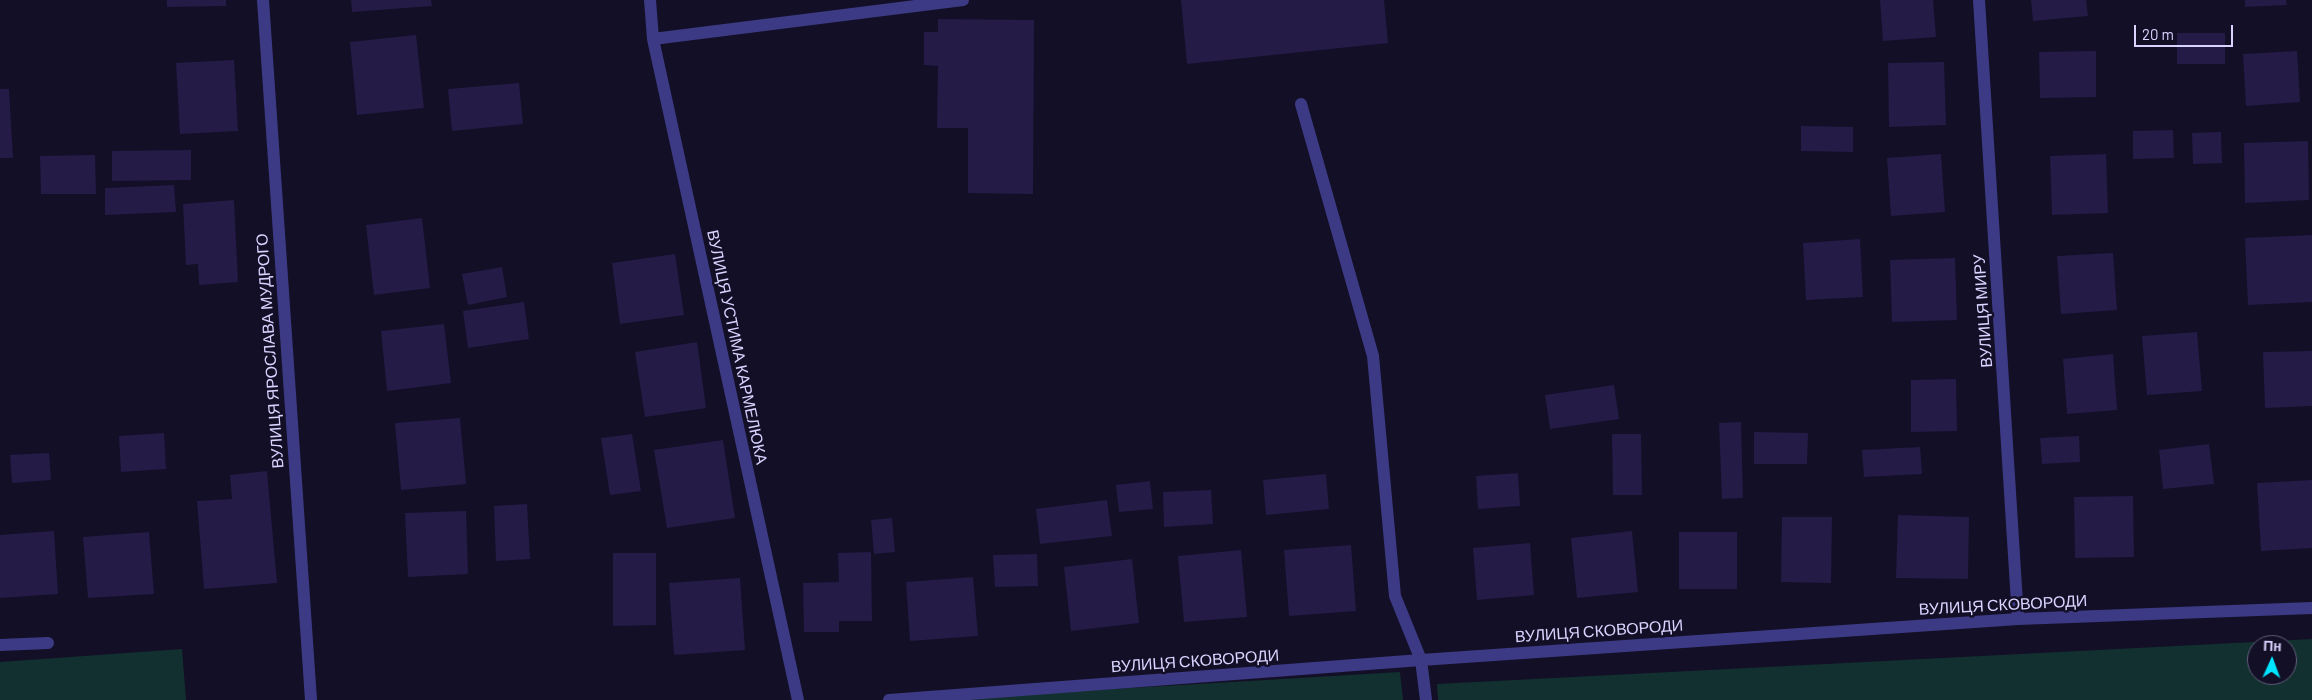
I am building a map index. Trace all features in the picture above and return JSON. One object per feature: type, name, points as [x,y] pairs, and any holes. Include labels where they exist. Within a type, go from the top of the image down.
[{"type":"street","name":"ВУЛИЦЯ ЯРОСЛАВА МУДРОГО","points":[[263,0],[311,700]]},
{"type":"street","name":"ВУЛИЦЯ УСТИМА КАРМЕЛЮКА","points":[[650,0],[652,39],[798,700]]},
{"type":"street","points":[[652,39],[963,0]]},
{"type":"street","name":"ВУЛИЦЯ МИРУ","points":[[1979,0],[2018,619]]},
{"type":"street","points":[[1301,104],[1373,356],[1395,596],[1421,660],[1426,700]]},
{"type":"street","name":"ВУЛИЦЯ СКОВОРОДИ","points":[[888,700],[1421,660],[2018,619],[2312,608]]},
{"type":"street","points":[[0,645],[48,643]]},
{"type":"green space","points":[[2312,639],[2312,700],[1438,700],[1437,684],[2247,642],[2247,685],[2297,685],[2297,640]]},
{"type":"green space","points":[[182,649],[186,700],[0,700],[0,662]]},
{"type":"green space","points":[[1400,672],[1403,700],[929,700]]},
{"type":"building","points":[[167,0],[226,0],[226,6],[167,7]]},
{"type":"building","points":[[351,0],[431,0],[432,6],[352,12]]},
{"type":"building","points":[[1181,0],[1384,0],[1388,43],[1187,64]]},
{"type":"building","points":[[1880,0],[1933,0],[1936,37],[1883,41]]},
{"type":"building","points":[[2031,0],[2086,0],[2088,16],[2033,21]]},
{"type":"building","points":[[2245,0],[2286,0],[2287,5],[2245,7]]},
{"type":"building","points":[[938,19],[1034,20],[1033,194],[968,193],[968,128],[937,128],[938,66],[924,65],[924,32],[938,32]]},
{"type":"building","points":[[2177,33],[2225,33],[2225,64],[2177,64]]},
{"type":"building","points":[[416,35],[424,108],[357,115],[350,42]]},
{"type":"building","points":[[2096,51],[2096,97],[2040,98],[2039,52]]},
{"type":"building","points":[[2297,51],[2300,102],[2246,106],[2243,54]]},
{"type":"building","points":[[234,60],[238,131],[180,134],[176,63]]},
{"type":"building","points":[[1944,62],[1946,125],[1889,127],[1888,63]]},
{"type":"building","points":[[519,83],[523,124],[452,131],[448,89]]},
{"type":"building","points":[[0,89],[9,89],[13,158],[0,158]]},
{"type":"building","points":[[1801,126],[1853,127],[1853,152],[1801,151]]},
{"type":"building","points":[[2173,130],[2174,158],[2133,159],[2133,131]]},
{"type":"building","points":[[2221,132],[2222,163],[2193,164],[2192,133]]},
{"type":"building","points":[[2308,141],[2309,200],[2245,203],[2244,143]]},
{"type":"building","points":[[191,150],[191,180],[112,181],[112,151]]},
{"type":"building","points":[[1941,154],[1945,212],[1891,216],[1887,158]]},
{"type":"building","points":[[2106,154],[2108,213],[2052,215],[2050,156]]},
{"type":"building","points":[[95,155],[96,194],[41,194],[40,156]]},
{"type":"building","points":[[174,185],[176,212],[105,215],[105,188]]},
{"type":"building","points":[[234,200],[238,282],[199,285],[198,264],[186,265],[183,204]]},
{"type":"building","points":[[422,218],[430,288],[374,295],[366,225]]},
{"type":"building","points":[[2312,235],[2312,302],[2248,305],[2245,238]]},
{"type":"building","points":[[1860,239],[1863,297],[1806,300],[1803,243]]},
{"type":"building","points":[[2113,253],[2117,310],[2061,314],[2057,256]]},
{"type":"building","points":[[675,254],[684,315],[620,324],[612,263]]},
{"type":"building","points":[[1955,258],[1957,320],[1892,322],[1890,260]]},
{"type":"building","points":[[502,267],[507,297],[468,305],[462,274]]},
{"type":"building","points":[[524,302],[529,339],[468,348],[463,311]]},
{"type":"building","points":[[444,324],[451,383],[387,391],[381,331]]},
{"type":"building","points":[[2197,332],[2202,391],[2147,395],[2142,336]]},
{"type":"building","points":[[697,342],[706,408],[645,417],[635,352]]},
{"type":"building","points":[[2312,351],[2312,406],[2265,408],[2263,352]]},
{"type":"building","points":[[2113,354],[2117,410],[2067,414],[2063,359]]},
{"type":"building","points":[[1956,379],[1957,431],[1911,432],[1911,380]]},
{"type":"building","points":[[1614,385],[1619,419],[1550,429],[1545,395]]},
{"type":"building","points":[[460,418],[466,484],[401,490],[395,423]]},
{"type":"building","points":[[1741,422],[1743,498],[1722,499],[1719,423]]},
{"type":"building","points":[[1754,432],[1808,433],[1807,464],[1754,464]]},
{"type":"building","points":[[164,433],[166,469],[121,472],[119,436]]},
{"type":"building","points":[[632,434],[641,491],[610,495],[601,438]]},
{"type":"building","points":[[1612,434],[1641,434],[1642,495],[1613,495]]},
{"type":"building","points":[[2079,436],[2080,462],[2042,464],[2040,438]]},
{"type":"building","points":[[723,440],[735,518],[667,528],[654,450]]},
{"type":"building","points":[[2209,444],[2214,484],[2163,489],[2159,450]]},
{"type":"building","points":[[1920,447],[1922,474],[1864,477],[1862,450]]},
{"type":"building","points":[[49,453],[51,480],[12,483],[10,455]]},
{"type":"building","points":[[267,471],[277,583],[204,589],[197,501],[232,499],[230,475]]},
{"type":"building","points":[[1518,473],[1520,506],[1478,509],[1476,476]]},
{"type":"building","points":[[1326,474],[1329,509],[1266,515],[1263,480]]},
{"type":"building","points":[[2312,480],[2312,548],[2261,551],[2257,483]]},
{"type":"building","points":[[1150,481],[1153,509],[1119,512],[1116,485]]},
{"type":"building","points":[[1211,490],[1213,524],[1164,527],[1163,492]]},
{"type":"building","points":[[2133,496],[2134,557],[2075,558],[2074,497]]},
{"type":"building","points":[[1107,500],[1112,536],[1040,544],[1036,509]]},
{"type":"building","points":[[527,504],[530,559],[496,561],[494,506]]},
{"type":"building","points":[[466,511],[468,574],[408,577],[405,513]]},
{"type":"building","points":[[1898,515],[1969,517],[1968,579],[1896,578]]},
{"type":"building","points":[[1782,517],[1832,517],[1831,583],[1781,582]]},
{"type":"building","points":[[892,518],[895,552],[874,554],[871,520]]},
{"type":"building","points":[[54,531],[58,594],[0,598],[0,535]]},
{"type":"building","points":[[1632,531],[1638,592],[1577,598],[1571,538]]},
{"type":"building","points":[[149,532],[154,594],[88,598],[83,537]]},
{"type":"building","points":[[1679,532],[1737,532],[1737,589],[1679,589]]},
{"type":"building","points":[[1530,543],[1534,595],[1477,600],[1473,548]]},
{"type":"building","points":[[1351,545],[1356,611],[1289,616],[1284,550]]},
{"type":"building","points":[[1241,550],[1247,617],[1184,622],[1178,556]]},
{"type":"building","points":[[871,552],[872,621],[839,621],[839,632],[804,632],[803,583],[839,582],[838,553]]},
{"type":"building","points":[[613,553],[656,553],[656,625],[613,626]]},
{"type":"building","points":[[1037,554],[1038,586],[995,587],[993,555]]},
{"type":"building","points":[[1132,559],[1139,623],[1071,631],[1064,567]]},
{"type":"building","points":[[973,577],[978,636],[910,641],[906,582]]},
{"type":"building","points":[[740,578],[745,650],[674,655],[669,583]]}]
